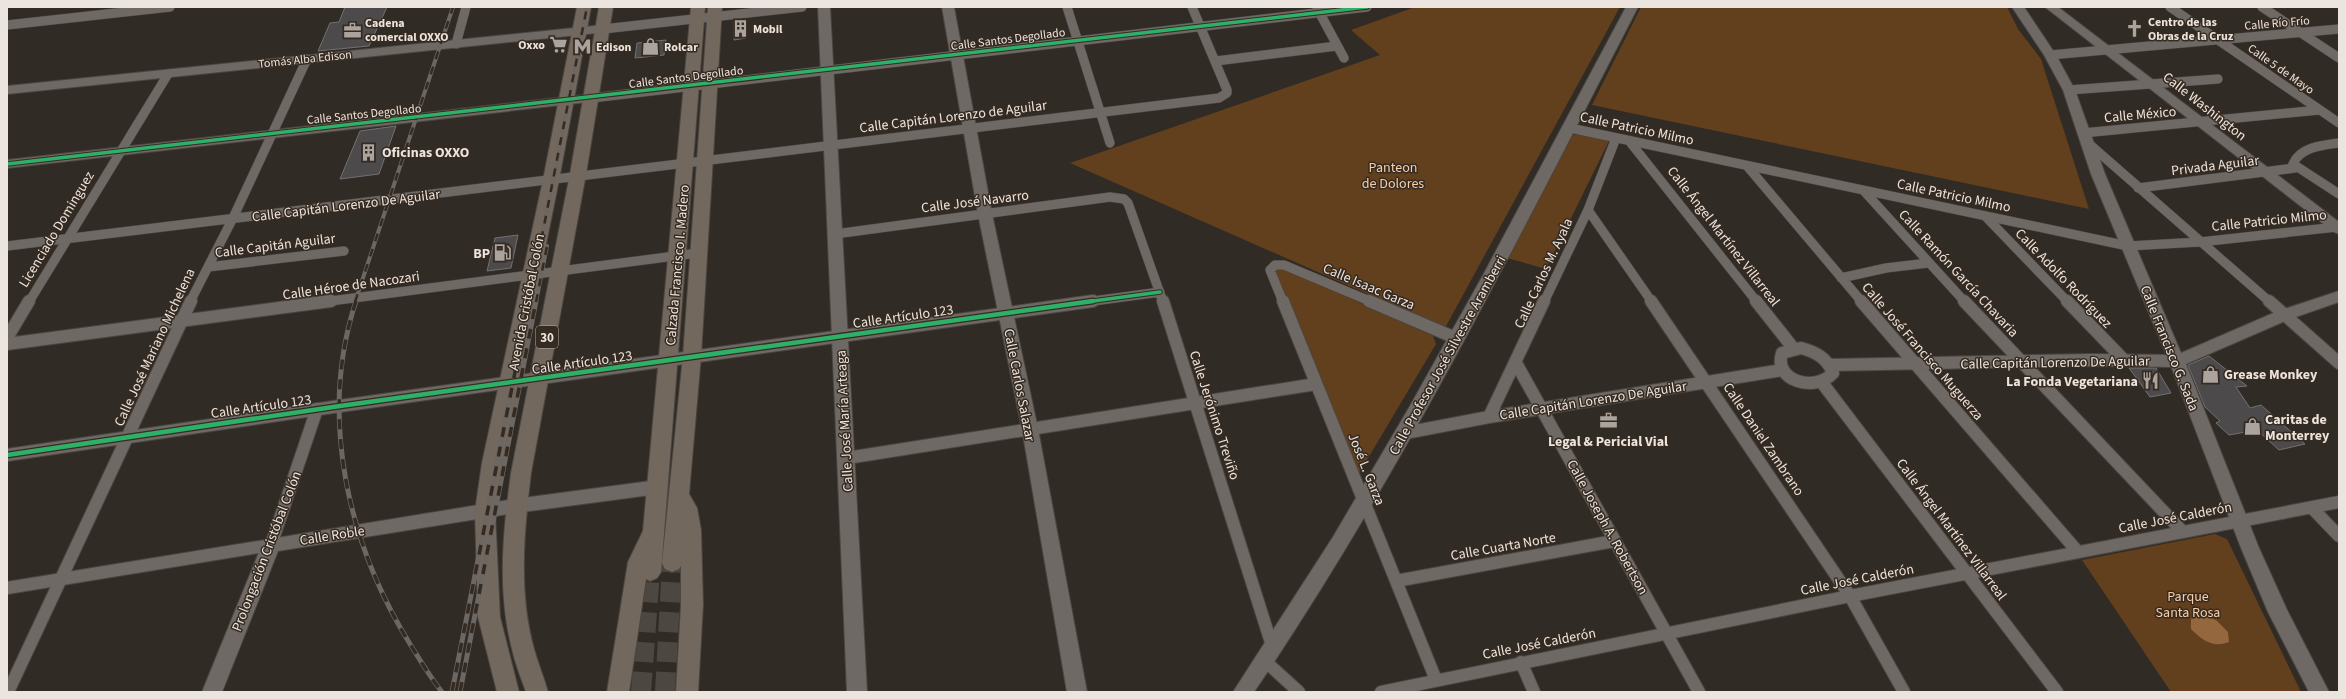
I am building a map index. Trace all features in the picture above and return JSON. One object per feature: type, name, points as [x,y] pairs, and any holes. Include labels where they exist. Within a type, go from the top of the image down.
[{"type":"main road","name":"Avenida Cristóbal Colón","points":[[506,684],[489,617],[485,511],[492,463],[551,180],[584,7]]},
{"type":"main road","name":"Avenida Cristóbal Colón","points":[[536,692],[526,667],[514,608],[512,563],[515,506],[578,177],[606,7]]},
{"type":"main road","name":"Calzada Francisco I. Madero","points":[[672,563],[692,356],[698,253],[706,160],[714,12]]},
{"type":"main road","name":"Calzada Francisco I. Madero","points":[[650,572],[686,163],[697,13]]},
{"type":"main road","points":[[678,495],[687,508],[692,530],[692,605],[687,692]]},
{"type":"main road","points":[[618,692],[638,562],[654,531]]},
{"type":"main road","points":[[506,684],[526,667]]},
{"type":"street","points":[[7,26],[115,11],[170,7]]},
{"type":"street","points":[[456,44],[466,7]]},
{"type":"street","points":[[603,29],[697,13],[802,7]]},
{"type":"street","name":"Calle José María Arteaga","points":[[824,7],[847,458],[857,692]]},
{"type":"street","name":"Calle Carlos Salazar","points":[[948,7],[955,56],[985,214],[1030,429],[1077,692]]},
{"type":"street","points":[[1067,7],[1110,143]]},
{"type":"street","points":[[1192,7],[1216,61],[1337,46]]},
{"type":"street","name":"Calle Santos Degollado","points":[[7,164],[955,56],[1201,27],[1318,10],[1367,7]]},
{"type":"street","name":"Calle Profesor José Silvestre Aramberri","points":[[1243,692],[1269,655],[1364,501],[1458,339],[1570,128],[1632,7]]},
{"type":"street","name":"Calle Francisco G. Sada","points":[[2018,7],[2050,54],[2069,90],[2085,138],[2128,246],[2177,361],[2240,522],[2278,612],[2319,692]]},
{"type":"street","name":"Calle Washington","points":[[2051,7],[2108,50],[2199,123],[2338,228]]},
{"type":"street","name":"Calle 5 de Mayo","points":[[2170,7],[2339,123]]},
{"type":"street","points":[[2262,7],[2339,58]]},
{"type":"street","points":[[1318,10],[1344,58]]},
{"type":"street","name":"Tomás Alba Edison","points":[[7,90],[603,29]]},
{"type":"street","name":"Calle Río Frío","points":[[2050,54],[2339,30]]},
{"type":"street","name":"Calle José Mariano Michelena","points":[[8,692],[63,578],[181,321],[233,218],[307,59]]},
{"type":"street","name":"Calle Capitán Lorenzo de Aguilar","points":[[686,163],[1208,100],[1224,96],[1227,90],[1216,61]]},
{"type":"street","name":"Licenciado Dominguez","points":[[7,338],[120,150],[168,74]]},
{"type":"street","points":[[2069,90],[2218,79]]},
{"type":"street","name":"Calle México","points":[[2085,138],[2199,123],[2320,110]]},
{"type":"street","name":"Calle Patricio Milmo","points":[[1570,128],[1748,167],[2128,246],[2200,242],[2338,228]]},
{"type":"street","name":"Calle Carlos M. Ayala","points":[[1489,417],[1588,210],[1616,138]]},
{"type":"street","points":[[2085,138],[2138,188],[2339,363]]},
{"type":"street","name":"Calle Ángel Martínez Villarreal","points":[[1630,142],[1794,349]]},
{"type":"street","points":[[2339,143],[2322,146],[2300,154],[2294,160],[2293,164],[2295,168],[2339,194]]},
{"type":"street","name":"Calle Capitán Lorenzo De Aguilar","points":[[7,246],[686,163]]},
{"type":"street","name":"Calle José Francisco Muguerza","points":[[1748,167],[1841,278],[2078,552]]},
{"type":"street","name":"Privada Aguilar","points":[[2138,188],[2266,173],[2295,168]]},
{"type":"street","name":"Calle Ramón García Chavaria","points":[[1863,190],[1928,263],[2183,532]]},
{"type":"street","name":"Calle José Navarro","points":[[835,234],[1118,196]]},
{"type":"street","name":"Calle Jerónimo Treviño","points":[[1118,196],[1128,202],[1160,292],[1195,402],[1269,655]]},
{"type":"street","name":"Calle Daniel Zambrano","points":[[1588,210],[1707,382],[1850,596],[1904,692]]},
{"type":"street","name":"Calle Adolfo Rodríguez","points":[[1986,216],[2123,358]]},
{"type":"street","name":"Calle Capitán Aguilar","points":[[208,267],[344,250]]},
{"type":"street","name":"Calle Héroe de Nacozari","points":[[7,344],[698,253]]},
{"type":"street","points":[[1841,278],[1886,268],[1928,263]]},
{"type":"street","name":"Calle Isaac Garza","points":[[1270,270],[1274,265],[1284,265],[1458,339]]},
{"type":"street","name":"José L. Garza","points":[[1270,270],[1436,680]]},
{"type":"street","name":"Calle Artículo 123","points":[[7,455],[317,409],[1160,292]]},
{"type":"street","name":"Calle Capitán Lorenzo De Aguilar","points":[[1830,364],[1916,365],[2123,358],[2177,361],[2284,315],[2339,296]]},
{"type":"street","points":[[2164,333],[2178,345],[2197,352]]},
{"type":"street","points":[[1794,349],[1811,350],[1822,356],[1830,364],[1833,373],[1830,381],[1823,384],[1804,382],[1782,370],[1778,364],[1778,358],[1782,353],[1794,349]]},
{"type":"street","name":"Calle Joseph A. Robertson","points":[[1516,363],[1544,409],[1614,541],[1699,692]]},
{"type":"street","name":"Calle Capitán Lorenzo De Aguilar","points":[[1404,433],[1489,417],[1782,370]]},
{"type":"street","points":[[847,458],[1316,384]]},
{"type":"street","name":"Calle Ángel Martínez Villarreal","points":[[1823,384],[2057,692]]},
{"type":"street","name":"Prolongación Cristóbal Colón","points":[[212,692],[271,545],[317,409]]},
{"type":"street","name":"Calle Roble","points":[[7,588],[515,506],[658,487]]},
{"type":"street","name":"Calle José Calderón","points":[[1381,692],[1521,662],[1850,596],[1968,575],[2078,552],[2339,502]]},
{"type":"street","points":[[2312,508],[2339,536]]},
{"type":"street","name":"Calle Cuarta Norte","points":[[1396,580],[1614,541]]},
{"type":"street","points":[[1269,655],[1299,692]]},
{"type":"street","points":[[1521,662],[1534,692]]},
{"type":"green space","name":"Panteon de Dolores","points":[[1415,7],[1620,7],[1445,328],[1070,163],[1380,55],[1351,30]]},
{"type":"green space","points":[[1641,7],[2007,7],[2018,29],[2041,59],[2089,209],[1592,105]]},
{"type":"green space","points":[[1580,134],[1609,141],[1546,269],[1507,258],[1572,135]]},
{"type":"green space","points":[[1280,266],[1433,336],[1436,344],[1358,475],[1270,270]]},
{"type":"green space","name":"Parque Santa Rosa","points":[[2215,534],[2227,539],[2301,692],[2171,692],[2082,560]]},
{"type":"shaded area","points":[[2201,615],[2216,620],[2228,632],[2229,642],[2223,644],[2213,644],[2204,640],[2191,629],[2191,619]]},
{"type":"building","name":"Cadena comercial OXXO","points":[[345,7],[387,7],[369,46],[318,51],[330,23],[339,22]]},
{"type":"building","name":"Mobil","points":[[746,19],[746,38],[734,40],[734,21]]},
{"type":"building","name":"Rolcar","points":[[666,40],[664,55],[635,58],[637,43]]},
{"type":"building","name":"Oficinas OXXO","points":[[396,126],[379,174],[340,179],[360,131]]},
{"type":"building","name":"BP","points":[[518,235],[511,268],[487,271],[495,238]]},
{"type":"building","points":[[2209,356],[2247,386],[2236,387],[2250,408],[2261,405],[2305,444],[2279,450],[2257,430],[2229,435],[2216,423],[2220,421],[2205,407],[2188,365]]},
{"type":"building","name":"La Fonda Vegetariana","points":[[2129,368],[2156,368],[2171,393],[2150,397]]},
{"type":"tunnel","points":[[665,692],[672,563]]},
{"type":"tunnel","points":[[641,692],[650,572]]},
{"type":"railway","points":[[355,302],[453,7]]},
{"type":"railway","points":[[529,302],[587,7]]},
{"type":"railway","points":[[536,302],[547,246]]},
{"type":"railway","points":[[356,301],[345,345],[340,389],[340,434],[346,478],[356,522],[370,564],[388,605],[410,644],[442,692]]},
{"type":"railway","points":[[452,692],[529,301]]},
{"type":"railway","points":[[460,692],[536,301]]},
{"type":"cycle path","points":[[7,164],[566,101],[1367,7]]},
{"type":"cycle path","points":[[7,455],[340,406],[1160,292]]},
{"type":"place","name":"Mobil","points":[[740,29]]},
{"type":"place","name":"Centro de las Obras de la Cruz","points":[[2135,29]]},
{"type":"place","name":"Cadena comercial OXXO","points":[[352,30]]},
{"type":"place","name":"Oxxo","points":[[558,45]]},
{"type":"place","name":"Edison","points":[[583,47]]},
{"type":"place","name":"Rolcar","points":[[651,47]]},
{"type":"place","name":"Oficinas OXXO","points":[[369,152]]},
{"type":"place","name":"BP","points":[[503,253]]},
{"type":"place","name":"Grease Monkey","points":[[2211,374]]},
{"type":"place","name":"La Fonda Vegetariana","points":[[2151,381]]},
{"type":"place","name":"Legal & Pericial Vial","points":[[1608,421]]},
{"type":"place","name":"Caritas de Monterrey","points":[[2252,427]]}]
